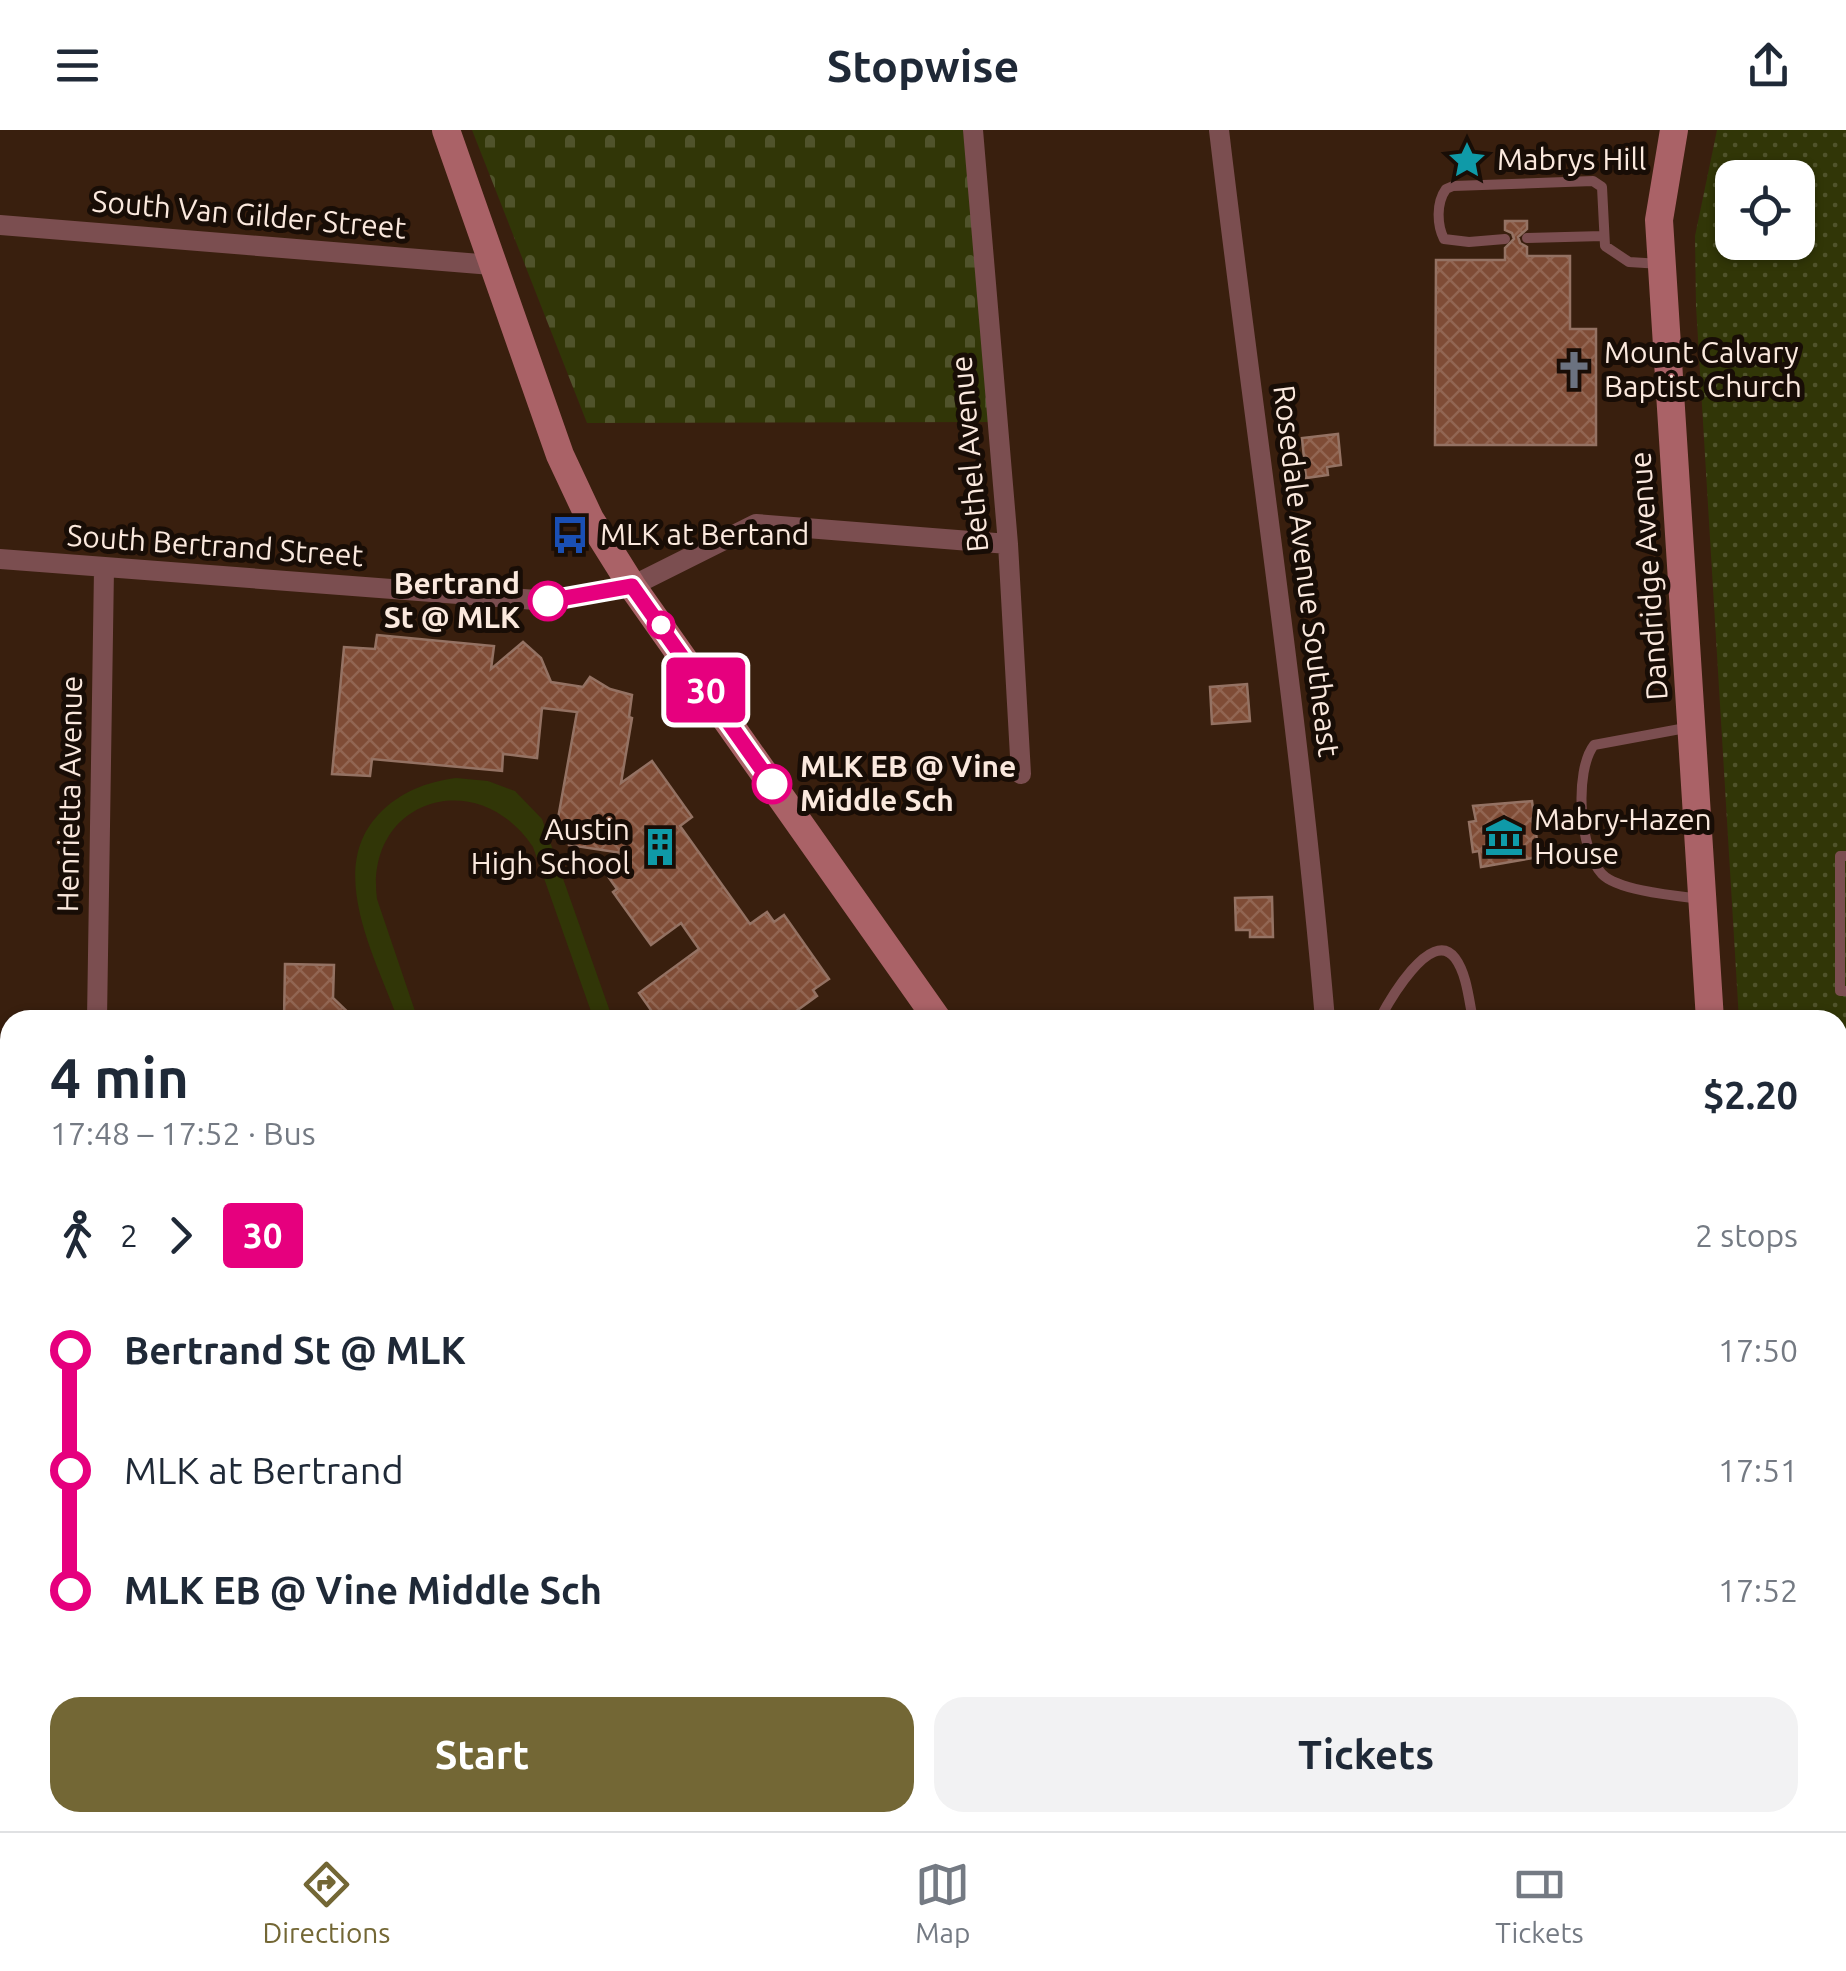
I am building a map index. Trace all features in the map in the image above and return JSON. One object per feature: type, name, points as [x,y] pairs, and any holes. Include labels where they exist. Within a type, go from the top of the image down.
[{"type":"main road","points":[[446,130],[560,455],[590,519],[632,586],[931,1010]]},
{"type":"main road","name":"Dandridge Avenue","points":[[1674,130],[1659,220],[1709,1010]]},
{"type":"street","name":"Bethel Avenue","points":[[973,130],[1008,544],[1021,774]]},
{"type":"street","name":"Rosedale Avenue Southeast","points":[[1219,130],[1298,746],[1324,1010]]},
{"type":"street","name":"South Van Gilder Street","points":[[0,224],[492,265]]},
{"type":"street","name":"South Bertrand Street","points":[[0,559],[104,570],[548,601],[632,586],[756,524],[1008,544]]},
{"type":"street","name":"Henrietta Avenue","points":[[98,1010],[104,570]]},
{"type":"lane","points":[[1505,240],[1444,240],[1439,205],[1446,189],[1593,181],[1602,187],[1603,236],[1609,250],[1629,262],[1662,264]]},
{"type":"lane","points":[[1527,238],[1603,236]]},
{"type":"lane","points":[[1692,727],[1594,746],[1582,767],[1582,796],[1586,839],[1602,874],[1634,888],[1702,900]]},
{"type":"lane","points":[[1846,856],[1840,856],[1840,991],[1846,992]]},
{"type":"lane","points":[[1384,1010],[1416,964],[1445,950],[1459,966],[1470,1010]]},
{"type":"green space","points":[[472,130],[963,130],[998,422],[587,423]]},
{"type":"green space","points":[[1717,130],[1846,130],[1846,1010],[1738,1010],[1695,236]]},
{"type":"green space","points":[[456,778],[488,781],[515,791],[542,819],[609,1010],[590,1010],[533,847],[510,821],[483,806],[456,800],[429,804],[406,817],[388,837],[378,865],[377,899],[415,1010],[394,1010],[360,916],[356,861],[363,836],[379,814],[414,789]]},
{"type":"building","points":[[1505,221],[1527,221],[1527,229],[1518,237],[1527,247],[1527,256],[1570,256],[1570,329],[1596,329],[1596,445],[1435,445],[1436,260],[1505,260],[1505,248],[1514,239],[1505,230]]},
{"type":"building","points":[[1338,434],[1341,465],[1327,467],[1328,475],[1306,478],[1302,438]]},
{"type":"building","points":[[377,635],[494,646],[491,669],[523,642],[541,658],[551,682],[583,687],[590,677],[610,689],[632,695],[621,783],[652,761],[692,817],[680,826],[750,924],[767,912],[774,922],[784,915],[829,979],[813,990],[817,996],[798,1010],[651,1010],[639,993],[699,949],[681,923],[651,945],[613,892],[617,889],[602,868],[622,853],[569,845],[572,827],[557,824],[577,712],[542,708],[537,758],[503,754],[502,771],[372,759],[370,776],[332,774],[344,647],[375,649]]},
{"type":"building","points":[[1247,684],[1250,721],[1212,724],[1210,687]]},
{"type":"building","name":"Mabry-Hazen House","points":[[1532,801],[1539,857],[1481,867],[1479,851],[1473,852],[1469,822],[1476,821],[1473,806]]},
{"type":"building","points":[[1272,897],[1273,937],[1250,937],[1250,930],[1236,930],[1235,898]]},
{"type":"building","points":[[285,964],[334,965],[333,998],[346,1010],[284,1010]]},
{"type":"bus line","name":"30","points":[[548,601],[632,586],[772,784]]},
{"type":"place","name":"Mabrys Hill","points":[[1467,160]]},
{"type":"place","name":"Mount Calvary Baptist Church","points":[[1574,370]]},
{"type":"place","name":"MLK at Bertand","points":[[570,535]]},
{"type":"place","name":"Bertrand St @ MLK","points":[[548,601]]},
{"type":"place","name":"MLK EB @ Vine Middle Sch","points":[[772,784]]},
{"type":"place","name":"Mabry-Hazen House","points":[[1504,837]]},
{"type":"place","name":"Austin High School","points":[[660,847]]}]
